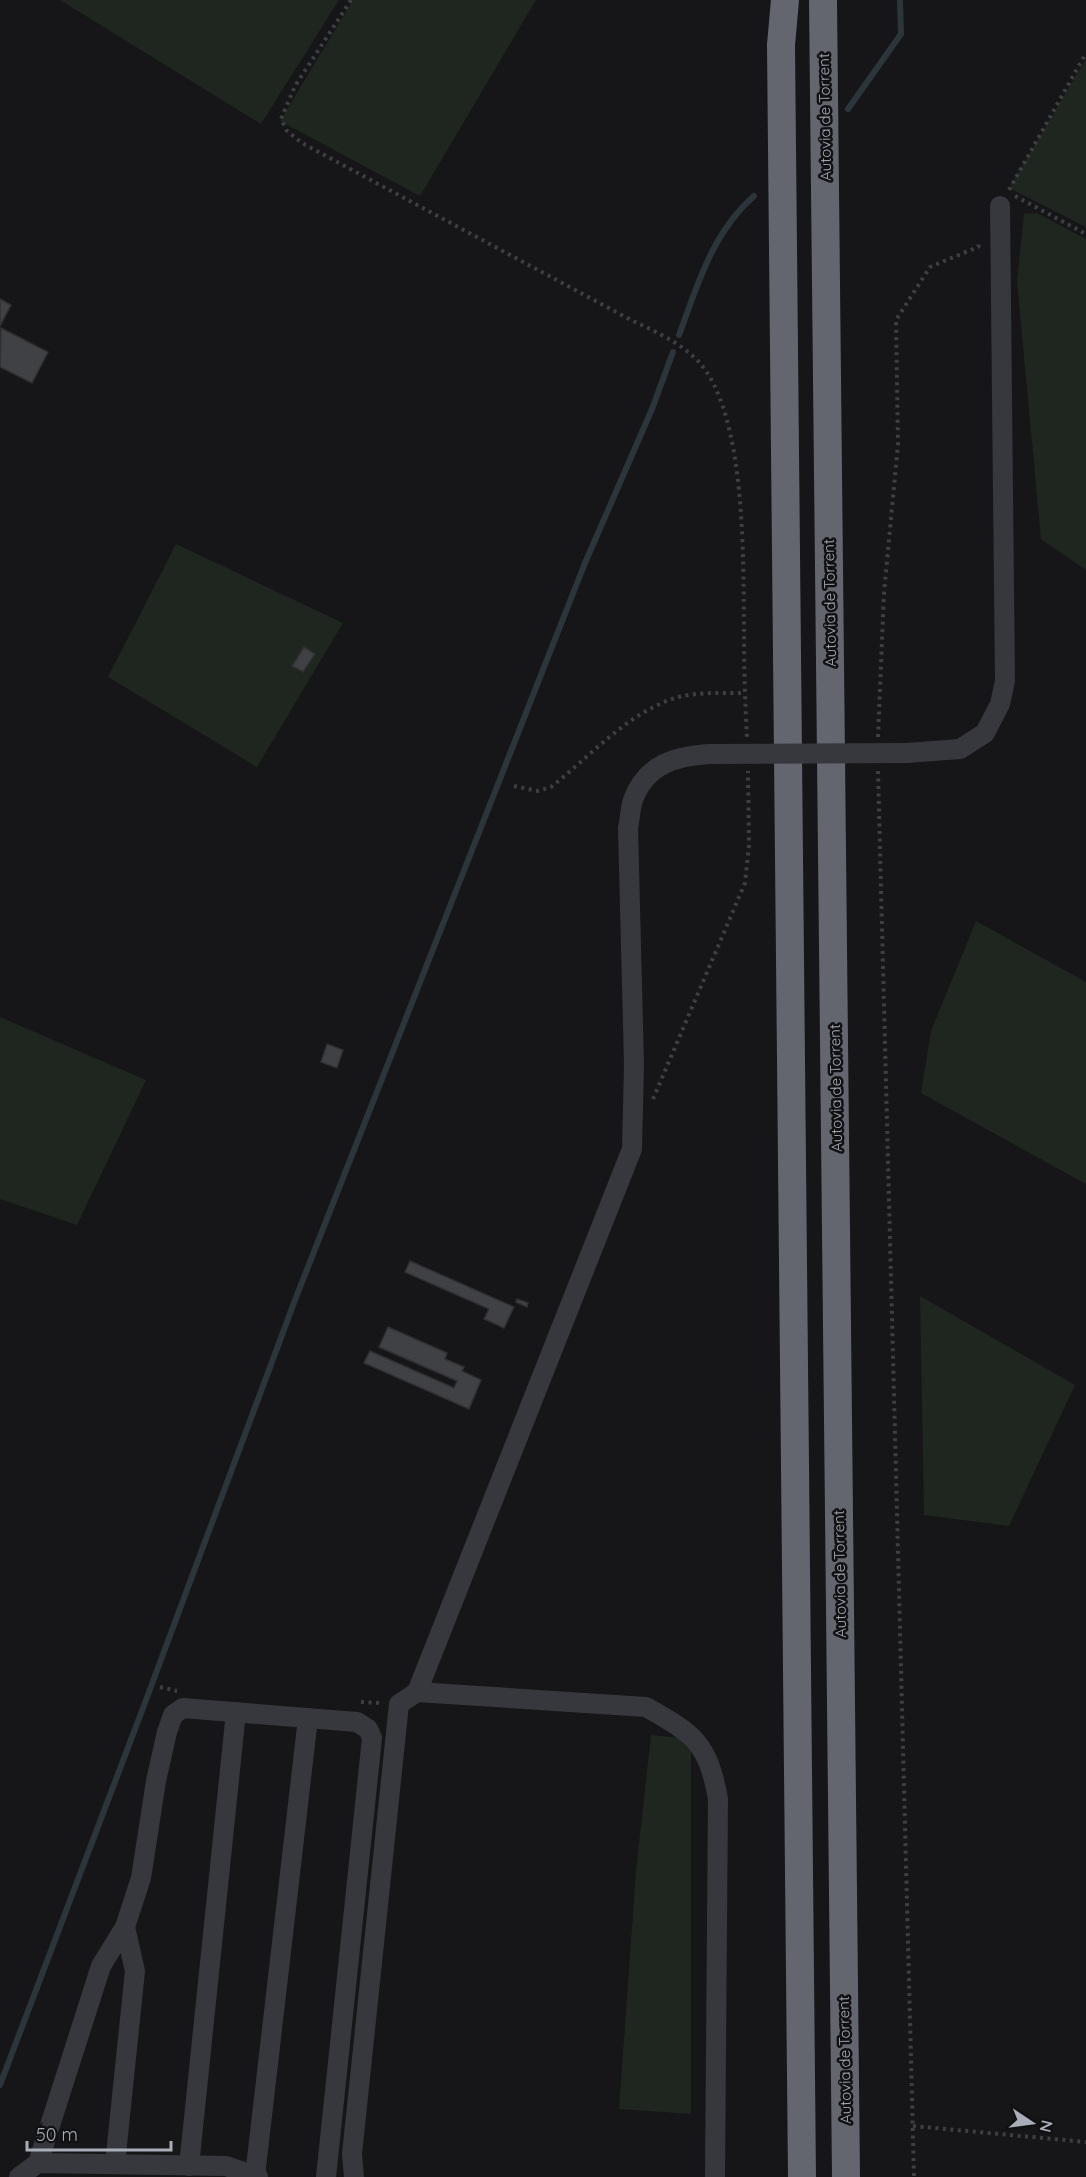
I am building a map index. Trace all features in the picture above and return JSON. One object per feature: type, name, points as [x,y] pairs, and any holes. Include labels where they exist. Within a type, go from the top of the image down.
[{"type":"highway","points":[[771,0],[781,45]]},
{"type":"highway","points":[[785,0],[781,45],[802,2177]]},
{"type":"highway","name":"Autovia de Torrent","points":[[823,0],[846,2177]]},
{"type":"street","points":[[354,2177],[353,2143],[399,1704],[417,1692],[632,1149],[634,1064],[628,828],[633,800],[646,778],[666,761],[687,755],[907,753],[960,749],[985,733],[1000,704],[1005,681],[1000,206]]},
{"type":"street","points":[[417,1692],[646,1707],[679,1725],[701,1745],[713,1771],[718,1799],[715,2177]]},
{"type":"street","points":[[19,2177],[38,2163],[101,1966],[126,1927],[141,1878],[156,1781],[167,1732],[173,1715],[183,1708],[357,1722],[368,1728],[372,1738],[326,2177]]},
{"type":"street","points":[[189,2166],[236,1712]]},
{"type":"street","points":[[38,2163],[226,2166],[256,2177],[308,1718]]},
{"type":"street","points":[[115,2164],[135,1971],[126,1927]]},
{"type":"path","points":[[351,0],[295,86],[281,118],[287,131],[312,148],[660,334],[698,361],[719,395],[736,462],[743,552],[744,693],[747,748]]},
{"type":"path","points":[[1086,53],[1008,192],[1086,234]]},
{"type":"path","points":[[878,746],[884,593],[898,444],[896,320],[930,267],[978,247],[983,237]]},
{"type":"path","points":[[514,786],[538,791],[551,787],[624,724],[663,702],[701,693],[744,693]]},
{"type":"path","points":[[650,1107],[745,883],[749,845],[748,770]]},
{"type":"path","points":[[878,770],[914,2177]]},
{"type":"path","points":[[913,2127],[1086,2142]]},
{"type":"shaded area","points":[[60,0],[339,0],[261,124]]},
{"type":"shaded area","points":[[353,0],[536,0],[420,196],[280,121]]},
{"type":"shaded area","points":[[1086,59],[1086,227],[1009,188]]},
{"type":"shaded area","points":[[1037,213],[1086,239],[1086,570],[1041,539],[1017,281],[1024,214]]},
{"type":"shaded area","points":[[176,544],[343,623],[257,767],[108,677]]},
{"type":"shaded area","points":[[976,921],[1086,982],[1086,1184],[921,1093],[931,1031]]},
{"type":"shaded area","points":[[0,1017],[146,1080],[77,1225],[0,1199]]},
{"type":"shaded area","points":[[920,1296],[1075,1385],[1009,1526],[924,1515]]},
{"type":"shaded area","points":[[651,1735],[681,1738],[691,1749],[691,2114],[619,2109],[636,1871]]},
{"type":"building","points":[[0,299],[11,305],[0,326]]},
{"type":"building","points":[[1,328],[48,352],[32,383],[0,367]]},
{"type":"building","points":[[304,647],[315,654],[303,672],[292,666]]},
{"type":"building","points":[[327,1044],[343,1050],[337,1068],[321,1062]]},
{"type":"building","points":[[410,1261],[514,1307],[504,1328],[484,1319],[489,1309],[405,1272]]},
{"type":"building","points":[[517,1299],[528,1303],[527,1307],[516,1302]]},
{"type":"building","points":[[388,1327],[447,1353],[445,1359],[464,1367],[462,1371],[481,1380],[469,1409],[364,1363],[370,1351],[454,1388],[457,1381],[379,1347]]},
{"type":"waterway","points":[[848,109],[901,34],[900,0]]},
{"type":"waterway","points":[[679,335],[700,278],[717,243],[727,226],[754,196]]},
{"type":"waterway","points":[[0,2085],[295,1300],[585,563],[652,409],[673,352]]}]
